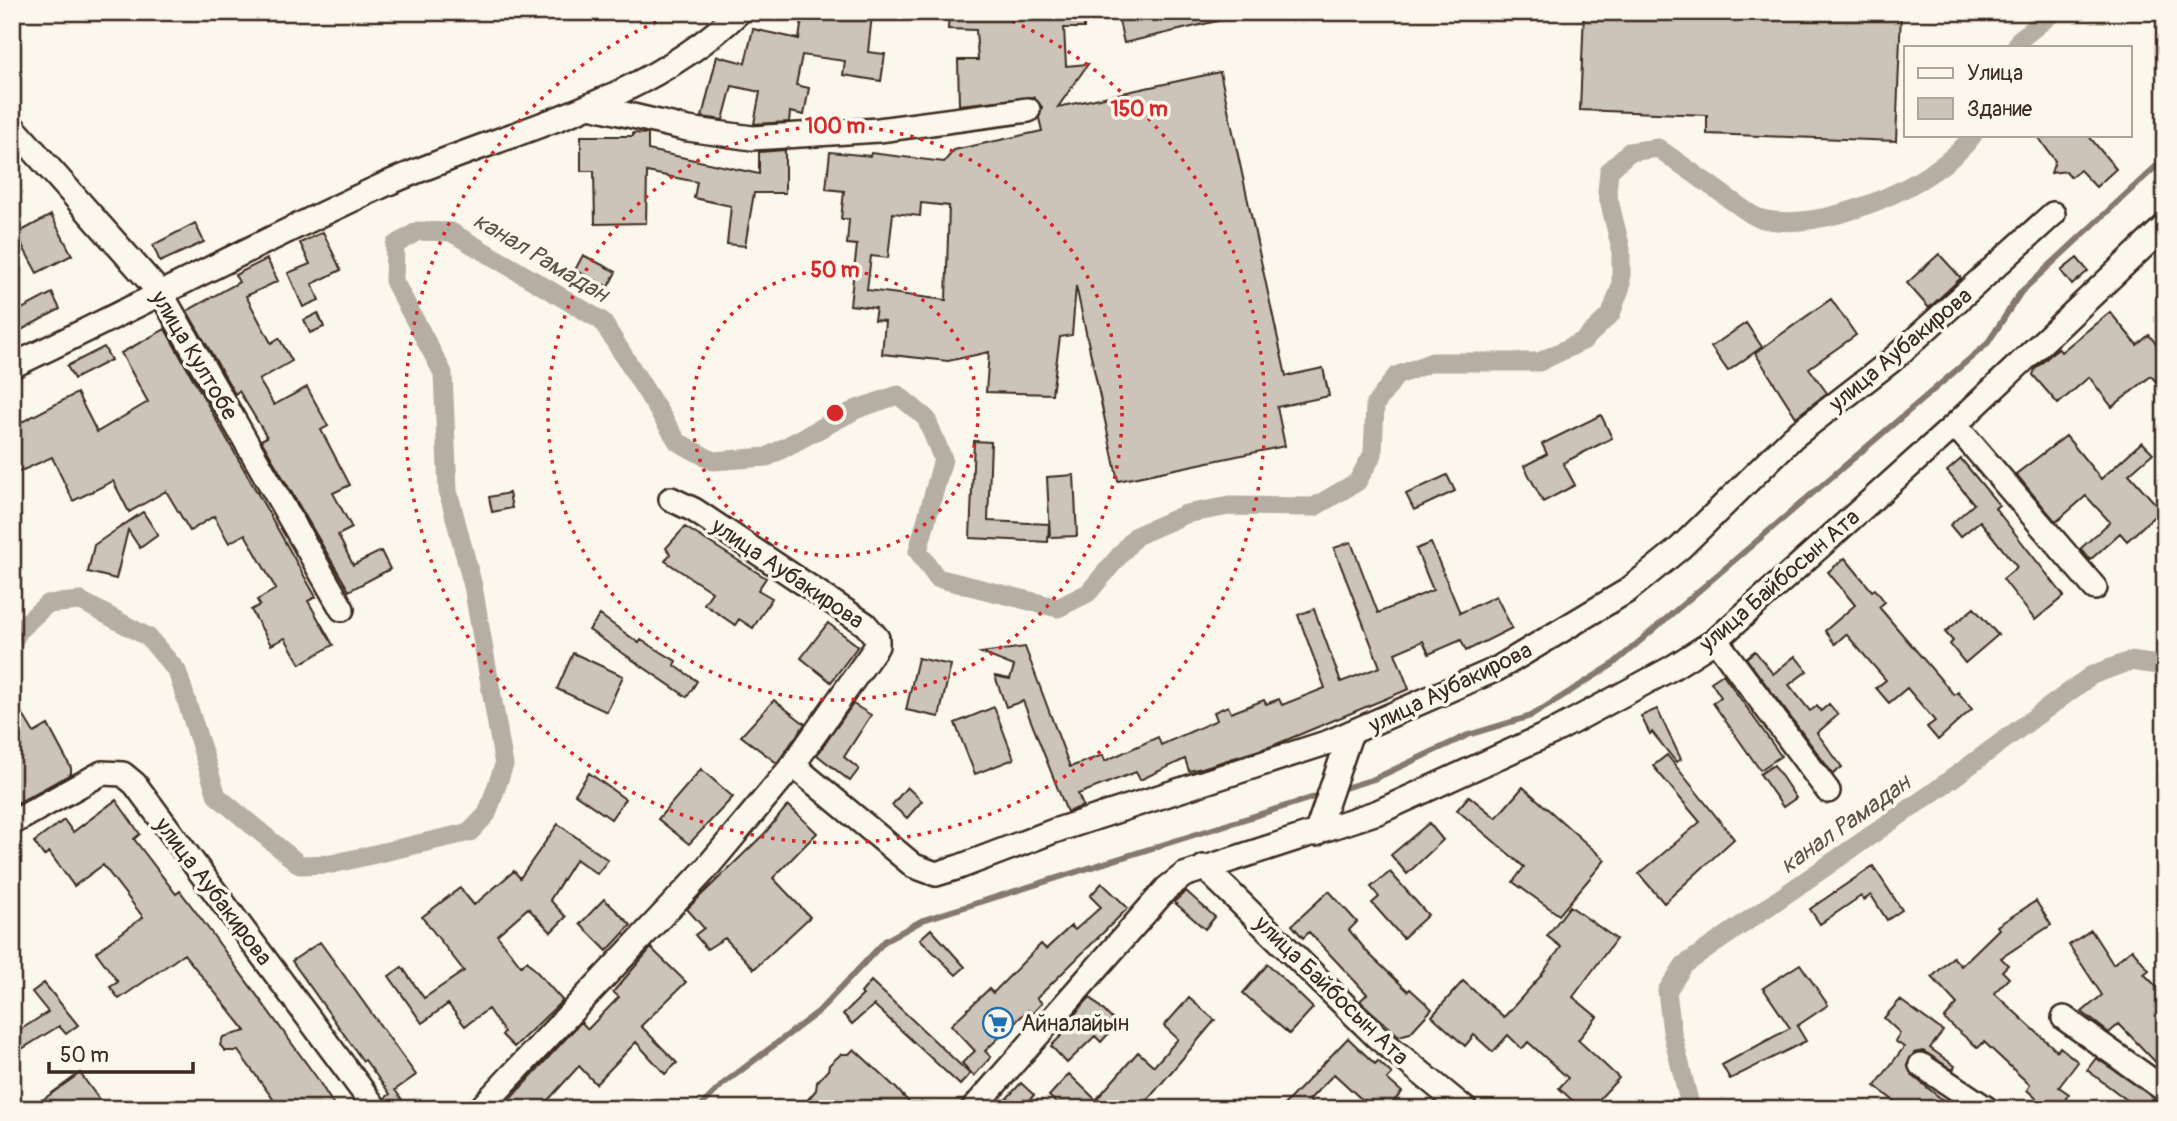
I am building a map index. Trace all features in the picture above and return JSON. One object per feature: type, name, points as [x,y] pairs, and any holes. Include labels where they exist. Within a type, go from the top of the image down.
[{"type":"street","points":[[12,366],[384,185],[590,106],[676,63],[739,12]]},
{"type":"street","points":[[590,106],[688,129],[752,138],[879,130],[1028,110]]},
{"type":"street","name":"улица Култобе","points":[[12,126],[162,295],[342,609]]},
{"type":"street","name":"улица Аубакирова","points":[[793,765],[904,859],[936,874],[1054,831],[1350,735],[1497,668],[1627,591],[1680,548],[1793,437],[1892,361],[2053,214]]},
{"type":"street","name":"улица Байбосын Ата","points":[[973,1109],[1167,888],[1204,866],[1316,834],[1378,812],[1553,732],[1670,669],[1716,640],[1955,425],[2165,226]]},
{"type":"street","points":[[1955,425],[2095,588]]},
{"type":"street","name":"улица Аубакирова","points":[[480,1109],[704,871],[793,765],[875,652],[877,638],[865,624],[694,510],[671,499]]},
{"type":"street","points":[[1716,640],[1828,791]]},
{"type":"street","points":[[1316,834],[1350,735]]},
{"type":"street","name":"улица Аубакирова","points":[[12,823],[102,773],[123,774],[135,784],[376,1109]]},
{"type":"street","name":"улица Байбосын Ата","points":[[1204,866],[1376,1037],[1465,1109]]},
{"type":"street","points":[[2064,1018],[2165,1090]]},
{"type":"street","points":[[1921,1065],[1987,1109]]},
{"type":"building","points":[[803,12],[872,15],[868,52],[885,54],[881,81],[843,75],[845,61],[802,55],[796,85],[809,88],[804,115],[790,112],[789,122],[754,124],[760,92],[732,86],[723,120],[702,117],[717,56],[745,63],[753,29],[799,39]]},
{"type":"building","points":[[949,12],[1084,12],[1084,28],[1064,28],[1066,66],[1088,64],[1058,107],[1220,72],[1286,376],[1323,368],[1329,396],[1277,407],[1285,446],[1118,481],[1076,286],[1072,335],[1060,337],[1052,394],[986,392],[989,352],[948,361],[882,354],[885,321],[874,320],[876,308],[850,305],[857,245],[847,244],[849,219],[841,219],[844,191],[826,189],[830,152],[870,156],[871,153],[944,162],[954,150],[1042,131],[1039,118],[1042,107],[1033,97],[959,105],[958,60],[978,60],[976,30],[948,29]],"holes":[[[921,203],[949,206],[946,300],[867,290],[871,256],[888,258],[893,213],[920,216]]]},
{"type":"building","points":[[1117,12],[1229,12],[1230,18],[1124,43]]},
{"type":"building","points":[[1584,12],[1901,12],[1896,141],[1707,134],[1707,115],[1580,110]]},
{"type":"building","points":[[633,133],[648,134],[648,150],[759,174],[759,152],[785,150],[785,193],[754,193],[745,246],[727,244],[731,206],[694,198],[697,182],[647,172],[646,223],[595,224],[594,171],[581,171],[581,136],[633,136]]},
{"type":"building","points":[[2038,136],[2089,136],[2116,169],[2096,187],[2080,170],[2071,177],[2066,171],[2051,173],[2055,161]]},
{"type":"building","points":[[51,215],[72,255],[37,273],[16,234]]},
{"type":"building","points":[[195,223],[204,242],[160,262],[153,245]]},
{"type":"building","points":[[323,232],[341,270],[312,284],[319,300],[303,307],[288,273],[310,264],[300,243]]},
{"type":"building","points":[[1939,254],[1961,278],[1929,308],[1907,283]]},
{"type":"building","points":[[583,255],[616,272],[608,287],[575,270]]},
{"type":"building","points":[[2077,258],[2088,271],[2072,285],[2061,271]]},
{"type":"building","points":[[267,259],[278,281],[246,296],[271,343],[279,338],[292,361],[259,380],[274,405],[307,387],[328,426],[321,430],[350,485],[333,493],[352,528],[338,535],[353,565],[381,551],[390,569],[349,591],[261,440],[267,437],[239,391],[235,394],[187,311],[239,282],[235,275]]},
{"type":"building","points":[[52,293],[60,309],[12,335],[12,314]]},
{"type":"building","points":[[1831,299],[1856,335],[1809,368],[1827,393],[1796,417],[1755,353]]},
{"type":"building","points":[[2110,312],[2137,345],[2149,335],[2165,355],[2165,392],[2151,376],[2112,407],[2089,377],[2058,404],[2033,375],[2035,369],[2058,348],[2061,352]]},
{"type":"building","points":[[318,313],[324,327],[310,333],[304,320]]},
{"type":"building","points":[[1746,323],[1762,347],[1728,371],[1711,347]]},
{"type":"building","points":[[165,329],[316,597],[308,601],[333,645],[300,664],[285,638],[271,645],[251,610],[260,605],[257,600],[276,589],[245,534],[229,543],[214,516],[190,531],[166,491],[129,512],[113,481],[73,501],[52,457],[12,475],[12,427],[77,393],[97,432],[148,402],[121,353]]},
{"type":"building","points":[[104,347],[111,360],[74,379],[67,366]]},
{"type":"building","points":[[1601,415],[1612,438],[1563,463],[1575,485],[1543,502],[1524,466],[1547,454],[1542,444]]},
{"type":"building","points":[[2066,436],[2101,479],[2142,442],[2153,453],[2129,474],[2161,510],[2127,541],[2120,533],[2090,560],[2080,549],[2110,522],[2086,496],[2056,522],[2016,474]]},
{"type":"building","points":[[974,441],[991,442],[988,521],[1049,524],[1048,542],[970,538]]},
{"type":"building","points":[[1961,459],[1999,505],[1995,508],[2064,596],[2035,620],[2003,579],[2017,567],[1980,521],[1960,537],[1950,525],[1974,504],[1947,471]]},
{"type":"building","points":[[1074,475],[1077,536],[1050,537],[1047,477]]},
{"type":"building","points":[[1447,475],[1455,491],[1414,510],[1406,494]]},
{"type":"building","points":[[509,493],[512,508],[492,512],[489,497]]},
{"type":"building","points":[[143,512],[158,535],[140,548],[128,530],[116,579],[88,572],[94,545]]},
{"type":"building","points":[[685,527],[766,578],[758,590],[772,598],[753,628],[739,619],[735,625],[704,604],[712,592],[665,561],[670,554],[666,548]]},
{"type":"building","points":[[1351,542],[1378,613],[1433,590],[1416,549],[1431,543],[1460,613],[1496,596],[1512,628],[1466,651],[1461,640],[1429,654],[1423,641],[1395,653],[1409,689],[1272,746],[1202,768],[1189,771],[1185,759],[1140,780],[1136,772],[1078,794],[1083,806],[1067,812],[1023,701],[1006,707],[995,676],[1010,679],[1014,666],[981,653],[1025,647],[1070,767],[1103,755],[1105,761],[1158,737],[1161,745],[1217,720],[1214,712],[1228,706],[1231,713],[1264,700],[1266,704],[1279,699],[1282,705],[1325,688],[1298,615],[1314,609],[1341,682],[1380,667],[1334,548]]},
{"type":"building","points":[[1845,558],[1872,591],[1875,589],[1885,602],[1879,607],[1954,695],[1958,692],[1972,709],[1938,740],[1927,727],[1935,721],[1907,688],[1889,703],[1876,688],[1886,680],[1846,634],[1835,644],[1825,631],[1855,605],[1828,572]]},
{"type":"building","points":[[1974,608],[1998,635],[1965,663],[1950,644],[1953,641],[1945,632]]},
{"type":"building","points":[[600,615],[639,643],[641,640],[676,661],[674,665],[697,681],[687,697],[589,630]]},
{"type":"building","points":[[828,623],[858,646],[831,682],[801,658]]},
{"type":"building","points":[[1755,651],[1773,674],[1795,656],[1807,671],[1789,685],[1810,711],[1817,706],[1821,711],[1829,704],[1838,715],[1817,733],[1842,767],[1833,774],[1746,658]]},
{"type":"building","points":[[573,653],[623,676],[607,712],[557,689]]},
{"type":"building","points":[[918,658],[951,665],[939,717],[906,710]]},
{"type":"building","points":[[1723,674],[1781,756],[1760,770],[1713,703],[1721,697],[1711,682]]},
{"type":"building","points":[[774,700],[805,724],[777,763],[741,736]]},
{"type":"building","points":[[853,704],[871,715],[844,757],[859,769],[850,781],[817,755]]},
{"type":"building","points":[[994,707],[1014,759],[975,774],[955,723]]},
{"type":"building","points":[[1657,709],[1681,759],[1676,762],[1652,732],[1650,734],[1641,716]]},
{"type":"building","points":[[22,713],[34,733],[48,725],[71,768],[71,774],[12,806],[12,719]]},
{"type":"building","points":[[1667,755],[1734,839],[1664,903],[1639,874],[1700,822],[1653,766]]},
{"type":"building","points":[[1774,765],[1796,798],[1783,807],[1760,774]]},
{"type":"building","points":[[701,769],[733,797],[689,844],[658,819]]},
{"type":"building","points":[[589,773],[625,799],[611,819],[575,794]]},
{"type":"building","points":[[907,787],[922,801],[907,818],[892,805]]},
{"type":"building","points":[[1523,787],[1605,860],[1559,915],[1513,882],[1524,867],[1457,810],[1469,796],[1496,818]]},
{"type":"building","points":[[116,800],[140,834],[134,839],[176,894],[180,891],[202,920],[317,1078],[336,1109],[261,1109],[273,1099],[238,1051],[225,1051],[220,1045],[223,1037],[246,1031],[184,954],[119,999],[110,987],[118,982],[96,952],[143,917],[103,865],[74,886],[49,852],[44,856],[34,842],[64,820],[73,832]]},
{"type":"building","points":[[788,805],[817,833],[773,878],[810,917],[754,969],[725,938],[707,949],[695,935],[704,928],[687,909],[765,833]]},
{"type":"building","points":[[1429,823],[1443,840],[1407,874],[1391,855]]},
{"type":"building","points":[[558,824],[608,860],[597,874],[576,859],[550,900],[566,917],[551,932],[528,908],[497,935],[521,966],[527,961],[562,1000],[560,1003],[514,1047],[502,1035],[504,1032],[488,1009],[465,1026],[448,1004],[422,1023],[389,976],[402,967],[424,998],[464,971],[422,917],[460,888],[474,905],[514,871],[520,878]]},
{"type":"building","points":[[1873,866],[1902,910],[1887,920],[1871,895],[1864,900],[1861,896],[1820,924],[1810,909]]},
{"type":"building","points":[[1390,872],[1428,915],[1403,938],[1372,903],[1379,897],[1371,887]]},
{"type":"building","points":[[1102,883],[1128,908],[1037,998],[1042,1003],[1032,1014],[1028,1010],[985,1051],[991,1057],[974,1076],[962,1063],[975,1051],[951,1025],[989,989],[993,993],[1041,944],[1046,949],[1071,926],[1075,930],[1101,907],[1090,896]]},
{"type":"building","points":[[1186,891],[1215,917],[1205,929],[1174,902]]},
{"type":"building","points":[[1329,891],[1357,922],[1349,930],[1369,954],[1408,991],[1410,989],[1432,1009],[1410,1033],[1399,1036],[1372,1012],[1360,1001],[1367,994],[1309,932],[1303,938],[1292,925]]},
{"type":"building","points":[[604,899],[631,925],[607,951],[580,924]]},
{"type":"building","points":[[2036,901],[2051,925],[2001,958],[2008,965],[2002,971],[2009,978],[1994,993],[2057,1051],[2060,1047],[2078,1062],[2059,1087],[2069,1094],[2058,1109],[2048,1109],[2027,1090],[2030,1085],[1984,1042],[1978,1048],[1944,1019],[1957,1004],[1932,977],[1953,957],[1961,966],[1999,929],[1997,926]]},
{"type":"building","points":[[1570,906],[1616,939],[1573,997],[1597,1017],[1578,1040],[1619,1078],[1590,1109],[1575,1109],[1574,1102],[1559,1088],[1568,1078],[1528,1042],[1522,1049],[1508,1035],[1493,1052],[1474,1035],[1465,1046],[1432,1016],[1463,981],[1504,1017],[1540,977],[1561,947],[1547,936]]},
{"type":"building","points":[[931,929],[965,967],[956,975],[920,939]]},
{"type":"building","points":[[2091,930],[2113,964],[2132,949],[2149,970],[2144,974],[2165,995],[2165,1072],[2119,1024],[2109,1033],[2082,1012],[2102,995],[2069,945]]},
{"type":"building","points":[[320,942],[416,1075],[395,1090],[409,1109],[390,1109],[385,1098],[390,1094],[365,1060],[363,1061],[292,961]]},
{"type":"building","points":[[651,948],[686,982],[641,1026],[677,1063],[665,1074],[636,1042],[596,1084],[579,1066],[540,1109],[501,1109],[581,1022],[588,1029],[619,997],[613,992]]},
{"type":"building","points":[[1268,964],[1313,1008],[1289,1034],[1243,993]]},
{"type":"building","points":[[1800,964],[1828,1005],[1797,1026],[1806,1041],[1730,1079],[1722,1065],[1790,1028],[1763,988]]},
{"type":"building","points":[[871,981],[970,1074],[960,1085],[874,1005],[852,1024],[843,1014],[863,995],[861,993]]},
{"type":"building","points":[[44,983],[78,1025],[66,1034],[59,1026],[20,1050],[12,1035],[48,1012],[32,992]]},
{"type":"building","points":[[1090,997],[1117,1024],[1101,1042],[1095,1036],[1067,1063],[1051,1046],[1078,1019],[1074,1015]]},
{"type":"building","points":[[1189,998],[1215,1020],[1140,1109],[1063,1109],[1049,1096],[1069,1074],[1096,1100],[1138,1052],[1154,1066],[1178,1039],[1164,1026]]},
{"type":"building","points":[[1900,1000],[1943,1031],[1930,1048],[1955,1066],[1953,1070],[1923,1051],[1914,1053],[1907,1065],[1913,1076],[1954,1109],[1904,1109],[1875,1086],[1904,1047],[1895,1041],[1900,1033],[1884,1018]]},
{"type":"building","points":[[1348,1038],[1375,1064],[1378,1061],[1392,1074],[1387,1079],[1402,1092],[1387,1109],[1372,1109],[1334,1074],[1309,1100],[1318,1109],[1280,1109]]},
{"type":"building","points":[[854,1049],[915,1109],[800,1109],[816,1090],[817,1082],[829,1065],[841,1054],[849,1054]]},
{"type":"building","points":[[2096,1058],[2165,1104],[2165,1109],[2139,1109],[2087,1070]]},
{"type":"building","points":[[80,1073],[106,1109],[30,1109]]},
{"type":"building","points":[[1021,1083],[1034,1095],[1021,1109],[997,1109]]},
{"type":"waterway","name":"канал Рамадан","points":[[2016,46],[2019,40],[2054,12]]},
{"type":"waterway","name":"канал Рамадан","points":[[12,643],[20,629],[47,604],[81,601],[148,637],[177,671],[217,796],[300,865],[332,864],[470,832],[487,814],[504,765],[473,586],[448,491],[443,373],[394,281],[395,245],[418,231],[451,232],[602,321],[678,442],[713,461],[767,457],[857,409],[898,395],[926,418],[943,459],[918,551],[937,578],[1058,608],[1088,593],[1136,536],[1186,514],[1229,506],[1314,507],[1357,482],[1373,454],[1375,405],[1396,376],[1432,362],[1539,362],[1583,341],[1611,314],[1621,286],[1621,249],[1607,192],[1609,171],[1629,152],[1658,148],[1752,215],[1784,222],[1812,220],[1875,202],[1933,172],[1956,154],[1972,136]]},
{"type":"waterway","points":[[1338,790],[1374,779],[1468,735],[1531,716],[1612,665],[1987,344],[2021,292],[2165,158]]},
{"type":"waterway","name":"канал Рамадан","points":[[1691,1109],[1672,1032],[1667,991],[1684,965],[1935,791],[2092,675],[2130,661],[2165,666]]},
{"type":"waterway","points":[[698,1109],[723,1084],[818,1012],[885,941],[923,920],[1324,794]]},
{"type":"place","name":"Айналайын","points":[[998,1023]]}]
